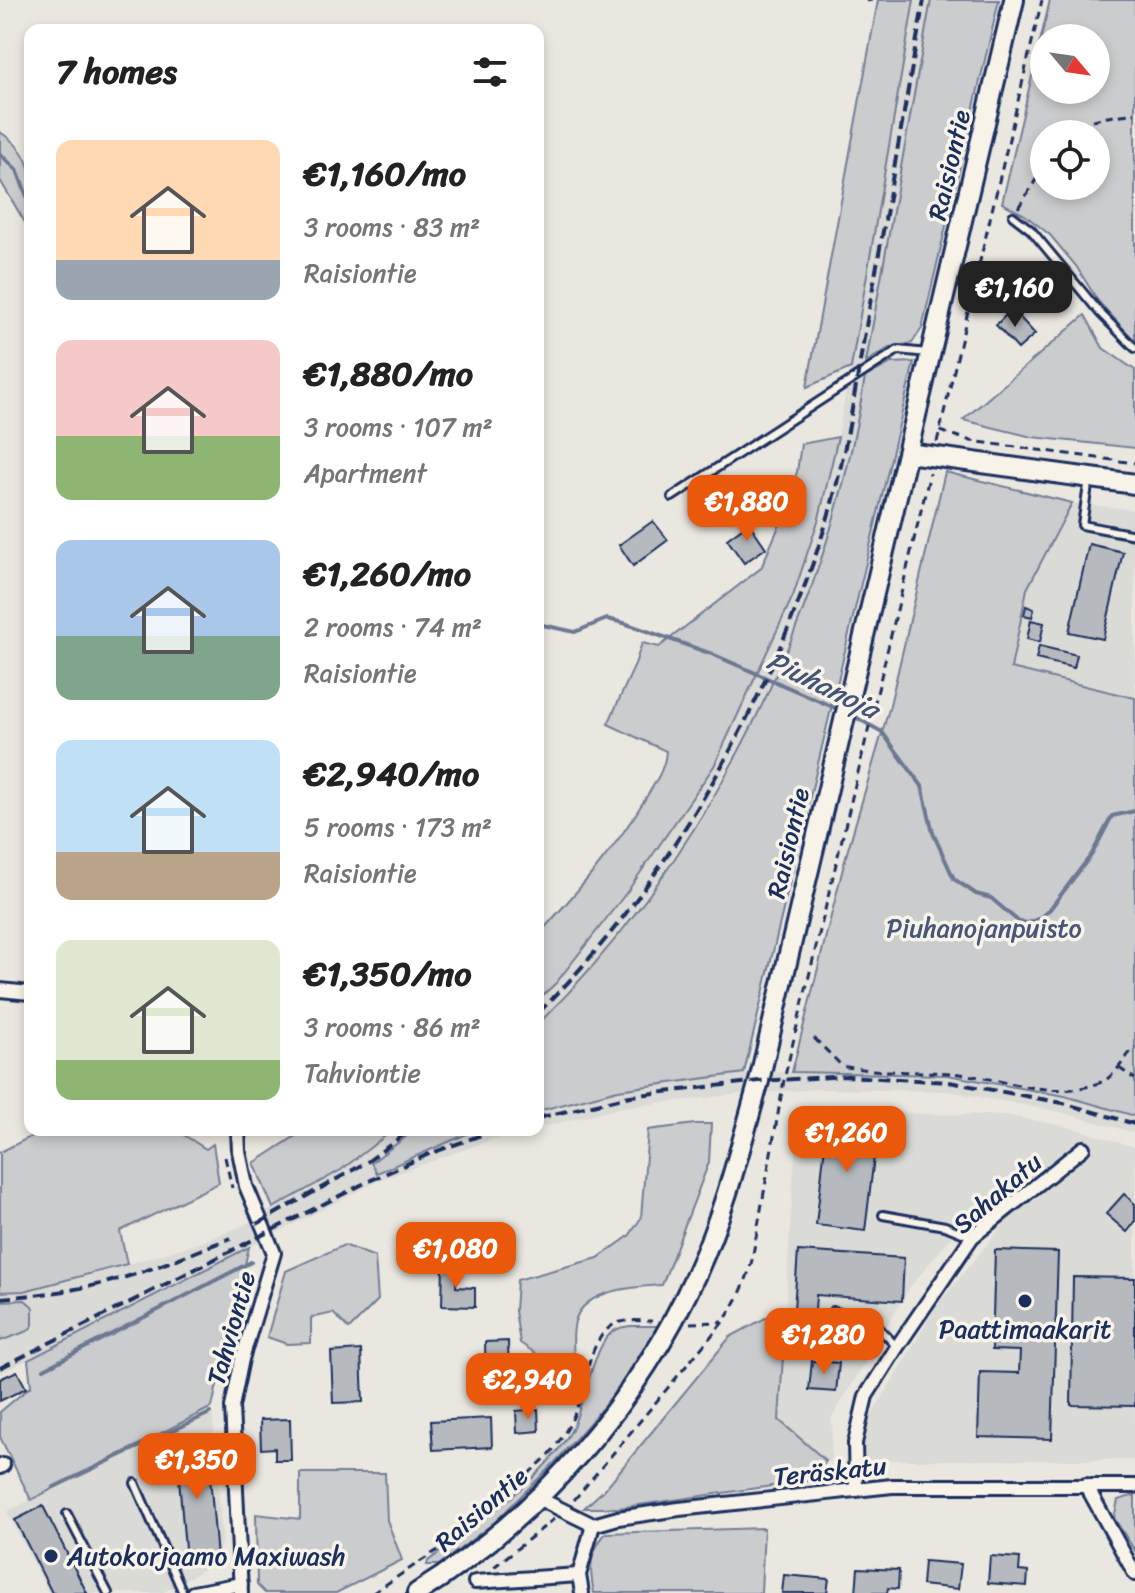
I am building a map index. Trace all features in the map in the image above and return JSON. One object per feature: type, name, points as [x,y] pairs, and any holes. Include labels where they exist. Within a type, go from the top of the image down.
[{"type":"main road","name":"Raisiontie","points":[[417,1593],[464,1561],[538,1498],[576,1456],[630,1390],[682,1304],[712,1236],[759,1081],[1014,0]]},
{"type":"main road","points":[[908,453],[1135,484]]},
{"type":"street","points":[[0,990],[24,992]]},
{"type":"street","name":"Tahviontie","points":[[238,1136],[246,1186],[274,1253],[242,1359],[232,1407],[241,1588]]},
{"type":"street","name":"Sahakatu","points":[[856,1490],[855,1443],[866,1396],[897,1347],[972,1237],[1083,1148]]},
{"type":"street","points":[[1086,1485],[1135,1574]]},
{"type":"street","name":"Teräskatu","points":[[593,1525],[679,1509],[892,1486],[1135,1486]]},
{"type":"street","points":[[538,1498],[593,1525],[579,1575],[582,1593]]},
{"type":"street","points":[[475,1582],[579,1575]]},
{"type":"street","points":[[193,1593],[216,1586],[241,1588]]},
{"type":"lane","points":[[1013,216],[1031,230],[1100,313],[1135,348]]},
{"type":"lane","points":[[672,497],[898,350],[931,353]]},
{"type":"lane","points":[[1089,478],[1082,525],[1135,535]]},
{"type":"lane","points":[[883,1215],[945,1226],[972,1237]]},
{"type":"lane","points":[[833,1311],[873,1322],[897,1347]]},
{"type":"lane","points":[[135,1483],[183,1593]]},
{"type":"lane","points":[[67,1514],[108,1593]]},
{"type":"path","points":[[866,1],[872,0]]},
{"type":"path","points":[[867,734],[1042,0]]},
{"type":"path","points":[[1096,120],[1135,113]]},
{"type":"path","points":[[992,209],[1013,216],[1030,189]]},
{"type":"path","points":[[940,431],[971,441],[1135,463]]},
{"type":"path","points":[[814,1038],[842,1066],[954,1073],[1063,1092],[1099,1084],[1119,1068],[1123,1058],[1135,1047]]},
{"type":"path","points":[[1119,1068],[1135,1079]]},
{"type":"path","points":[[373,1593],[465,1532],[549,1455],[576,1411],[593,1353],[607,1330],[616,1323],[652,1321]]},
{"type":"path","points":[[689,1323],[723,1322]]},
{"type":"shaded area","points":[[914,0],[931,0],[866,362],[856,434],[835,518],[808,600],[756,716],[695,824],[645,899],[571,991],[544,1018],[544,994],[627,892],[714,766],[793,596],[819,518],[838,437]]},
{"type":"shaded area","points":[[1072,503],[1135,510],[1135,698],[1011,669],[1027,589]]},
{"type":"shaded area","points":[[744,1073],[947,1075],[1065,1096],[1135,1116],[1135,1133],[1060,1112],[947,1091],[819,1089],[623,1107],[544,1127],[544,1109],[618,1090]]},
{"type":"shaded area","points":[[821,1105],[922,1114],[1005,1115],[1069,1127],[1135,1147],[1135,1460],[863,1460],[865,1426],[936,1307],[1006,1221],[977,1206],[910,1287],[832,1417],[831,1462],[779,1421],[800,1109]]},
{"type":"shaded area","points":[[385,1136],[407,1136],[372,1163],[377,1173],[462,1136],[505,1136],[380,1180],[0,1374],[0,1341],[28,1331],[33,1307],[25,1300],[0,1301],[0,1292],[24,1291],[199,1243],[242,1226],[341,1170]]},
{"type":"shaded area","points":[[212,1407],[222,1538],[219,1552],[211,1565],[162,1593],[49,1593],[7,1512]]},
{"type":"green space","points":[[878,0],[914,0],[851,368],[807,387]]},
{"type":"green space","points":[[931,0],[999,0],[922,328],[912,343],[889,348],[866,362]]},
{"type":"green space","points":[[1050,0],[1135,0],[1135,341],[1098,301],[1076,266],[1050,235],[1025,215],[1002,203],[1030,85],[1030,104],[1110,104],[1110,24],[1044,24]]},
{"type":"green space","points":[[0,132],[24,156],[24,221],[0,180]]},
{"type":"green space","points":[[1085,315],[1103,348],[1135,370],[1135,448],[1032,437],[963,420]]},
{"type":"green space","points":[[914,362],[744,1073],[618,1090],[544,1109],[544,1018],[599,958],[656,886],[707,808],[752,726],[791,641],[823,554],[848,465],[865,377],[891,363]]},
{"type":"green space","points":[[838,437],[819,518],[793,596],[714,766],[627,892],[544,994],[544,928],[623,833],[664,764],[666,751],[608,724],[642,643],[659,647],[761,568],[797,472],[801,444]]},
{"type":"green space","name":"Piuhanojanpuisto","points":[[945,472],[1072,503],[1027,589],[1011,668],[1135,698],[1135,1116],[1065,1096],[947,1075],[792,1072],[846,856],[889,709]]},
{"type":"green space","points":[[711,1124],[709,1162],[662,1285],[609,1292],[585,1305],[574,1327],[574,1365],[546,1360],[520,1343],[515,1311],[517,1280],[598,1258],[629,1236],[641,1218],[648,1130]]},
{"type":"green space","points":[[32,1136],[185,1136],[206,1149],[213,1144],[219,1183],[120,1231],[127,1264],[24,1291],[0,1292],[0,1152]]},
{"type":"green space","points":[[296,1136],[385,1136],[341,1170],[273,1208],[254,1163]]},
{"type":"green space","points":[[407,1136],[462,1136],[377,1173],[371,1163]]},
{"type":"green space","points":[[344,1245],[375,1257],[378,1300],[349,1329],[333,1313],[311,1318],[311,1343],[287,1344],[267,1337],[286,1271]]},
{"type":"green space","points":[[249,1247],[212,1407],[31,1500],[0,1437],[0,1412],[31,1386],[28,1360]]},
{"type":"green space","points":[[25,1300],[33,1307],[33,1325],[28,1331],[0,1341],[0,1301]]},
{"type":"green space","points":[[786,1307],[779,1420],[826,1461],[814,1480],[618,1508],[584,1508],[604,1490],[730,1337]]},
{"type":"green space","points":[[631,1326],[658,1326],[614,1395],[557,1460],[495,1522],[439,1565],[427,1565],[428,1561],[508,1500],[546,1464],[573,1427],[604,1342],[614,1331]]},
{"type":"green space","points":[[300,1473],[385,1473],[387,1520],[402,1560],[336,1593],[265,1593],[257,1585],[256,1514],[300,1519]]},
{"type":"green space","points":[[1135,1495],[1135,1551],[1114,1518],[1118,1500]]},
{"type":"green space","points":[[764,1528],[761,1593],[594,1593],[592,1561],[596,1547],[606,1533]]},
{"type":"building","points":[[1012,309],[1035,334],[1018,349],[996,325]]},
{"type":"building","points":[[653,521],[668,540],[633,566],[619,545]]},
{"type":"building","points":[[749,523],[766,548],[744,563],[727,539]]},
{"type":"building","points":[[1089,544],[1123,552],[1103,639],[1069,632]]},
{"type":"building","points":[[1026,606],[1034,609],[1032,617],[1024,615]]},
{"type":"building","points":[[1031,620],[1044,623],[1040,642],[1027,639]]},
{"type":"building","points":[[1039,646],[1077,655],[1074,668],[1036,659]]},
{"type":"building","points":[[828,1118],[878,1124],[865,1231],[816,1225]]},
{"type":"building","points":[[1124,1194],[1135,1204],[1135,1222],[1127,1232],[1106,1214]]},
{"type":"building","name":"Paattimaakarit","points":[[995,1250],[1058,1252],[1052,1439],[978,1437],[980,1372],[1019,1373],[1020,1351],[992,1350]]},
{"type":"building","points":[[798,1251],[904,1258],[902,1301],[816,1295],[814,1325],[793,1324]]},
{"type":"building","points":[[443,1264],[457,1265],[456,1287],[475,1288],[475,1307],[442,1306]]},
{"type":"building","points":[[1073,1277],[1135,1278],[1135,1406],[1071,1405]]},
{"type":"building","points":[[508,1341],[509,1384],[486,1384],[485,1342]]},
{"type":"building","points":[[361,1350],[363,1402],[333,1403],[331,1352]]},
{"type":"building","points":[[812,1361],[839,1363],[836,1392],[809,1390]]},
{"type":"building","points":[[17,1371],[26,1388],[0,1401],[0,1379]]},
{"type":"building","points":[[538,1409],[539,1431],[517,1433],[516,1411]]},
{"type":"building","points":[[491,1418],[492,1447],[433,1450],[431,1421]]},
{"type":"building","points":[[290,1419],[291,1460],[275,1460],[275,1448],[261,1449],[260,1420]]},
{"type":"building","points":[[207,1441],[217,1558],[186,1560],[176,1444]]},
{"type":"building","name":"Autokorjaamo Maxiwash","points":[[43,1506],[87,1593],[52,1593],[15,1520]]},
{"type":"building","points":[[990,1556],[1020,1558],[1019,1571],[1028,1572],[1027,1586],[988,1583]]},
{"type":"building","points":[[924,1561],[961,1564],[958,1589],[922,1585]]},
{"type":"building","points":[[858,1568],[899,1570],[898,1589],[888,1588],[887,1593],[856,1593]]},
{"type":"building","points":[[784,1575],[829,1579],[827,1593],[782,1593]]},
{"type":"waterway","name":"Piuhanoja","points":[[0,154],[17,170],[24,188]]},
{"type":"waterway","name":"Piuhanoja","points":[[544,625],[575,632],[607,619],[624,623],[712,654],[842,711]]},
{"type":"waterway","name":"Piuhanoja","points":[[850,714],[882,732],[922,786],[933,833],[954,879],[976,894],[991,898],[1019,922],[1028,923],[1040,918],[1050,909],[1092,854],[1112,816],[1135,811]]},
{"type":"waterway","points":[[44,1369],[251,1262]]},
{"type":"waterway","points":[[54,1487],[210,1413]]},
{"type":"railway","points":[[544,1007],[586,962],[631,906],[712,783],[779,650],[806,583],[828,517],[846,442],[924,0]]},
{"type":"railway","points":[[544,1117],[630,1096],[759,1081],[847,1076],[949,1082],[1063,1103],[1135,1124]]},
{"type":"railway","points":[[257,1224],[367,1162],[402,1136]]},
{"type":"railway","points":[[0,1368],[367,1182],[478,1136]]},
{"type":"railway","points":[[0,1298],[56,1292],[112,1281],[231,1238]]},
{"type":"place","name":"Paattimaakarit","points":[[1025,1301]]},
{"type":"place","name":"Autokorjaamo Maxiwash","points":[[51,1556]]}]
